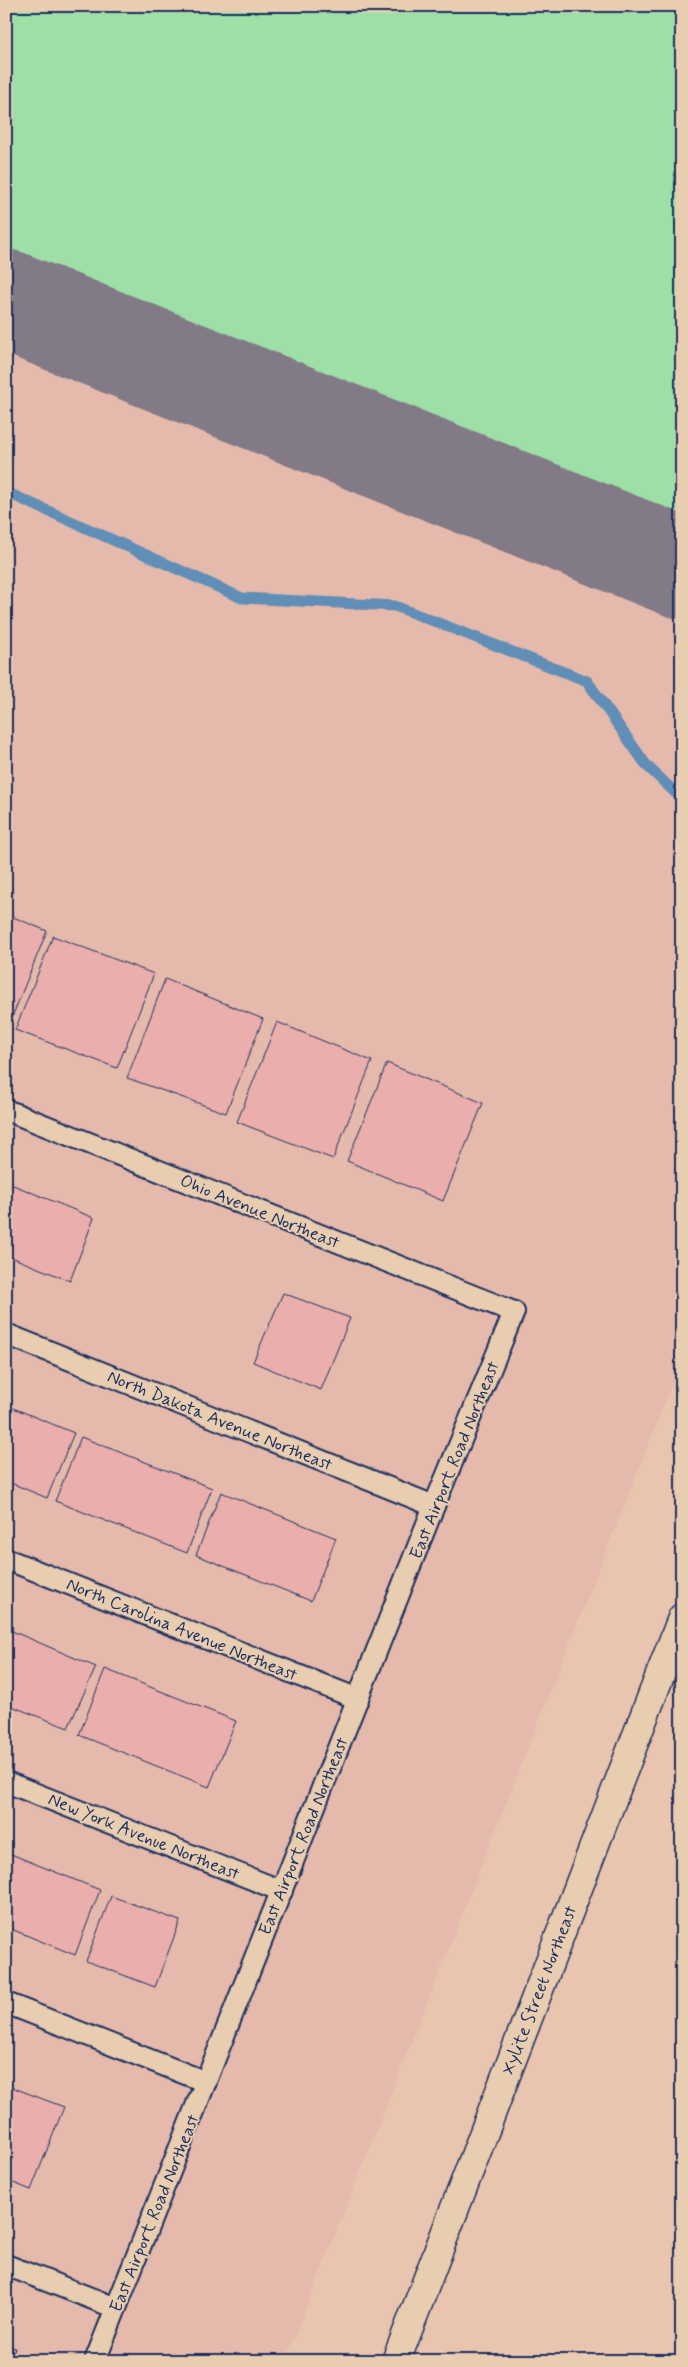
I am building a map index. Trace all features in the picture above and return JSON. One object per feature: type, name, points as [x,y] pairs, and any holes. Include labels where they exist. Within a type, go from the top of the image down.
[{"type":"street","name":"Xylite Street Northeast","points":[[396,2361],[682,1618]]},
{"type":"lane","name":"Ohio Avenue Northeast","points":[[6,1110],[514,1312]]},
{"type":"lane","name":"East Airport Road Northeast","points":[[96,2361],[434,1506],[514,1312]]},
{"type":"lane","name":"North Dakota Avenue Northeast","points":[[6,1334],[434,1506]]},
{"type":"lane","name":"North Carolina Avenue Northeast","points":[[6,1559],[358,1699]]},
{"type":"lane","name":"New York Avenue Northeast","points":[[6,1782],[282,1891]]},
{"type":"lane","points":[[6,2003],[206,2082]]},
{"type":"lane","points":[[6,2265],[116,2308]]},
{"type":"shaded area","points":[[6,6],[682,6],[682,1359],[285,2361],[6,2361]]},
{"type":"green space","points":[[6,6],[682,6],[682,532],[6,264]]},
{"type":"building","points":[[6,914],[47,931],[8,1027],[6,1026]]},
{"type":"building","points":[[53,936],[154,974],[117,1068],[15,1030]]},
{"type":"building","points":[[165,979],[263,1019],[226,1113],[127,1078]]},
{"type":"building","points":[[277,1022],[372,1061],[333,1159],[237,1122]]},
{"type":"building","points":[[387,1063],[483,1103],[443,1201],[347,1161]]},
{"type":"building","points":[[6,1182],[94,1218],[70,1281],[6,1255]]},
{"type":"building","points":[[283,1293],[350,1318],[321,1390],[253,1362]]},
{"type":"building","points":[[6,1405],[74,1433],[47,1498],[6,1481]]},
{"type":"building","points":[[81,1437],[212,1488],[187,1553],[55,1501]]},
{"type":"building","points":[[221,1492],[336,1538],[311,1601],[196,1555]]},
{"type":"building","points":[[12,1631],[96,1667],[68,1728],[6,1704],[6,1644]]},
{"type":"building","points":[[105,1669],[236,1721],[209,1787],[79,1735]]},
{"type":"building","points":[[6,1852],[100,1890],[75,1955],[6,1927]]},
{"type":"building","points":[[111,1896],[180,1921],[155,1987],[86,1961]]},
{"type":"building","points":[[6,2085],[64,2107],[31,2190],[6,2180]]},
{"type":"building","points":[[6,2345],[15,2348],[10,2361],[6,2361]]},
{"type":"waterway","points":[[6,492],[242,598],[395,606],[587,681],[647,766],[682,799]]},
{"type":"taxiway","points":[[6,300],[682,568]]}]
